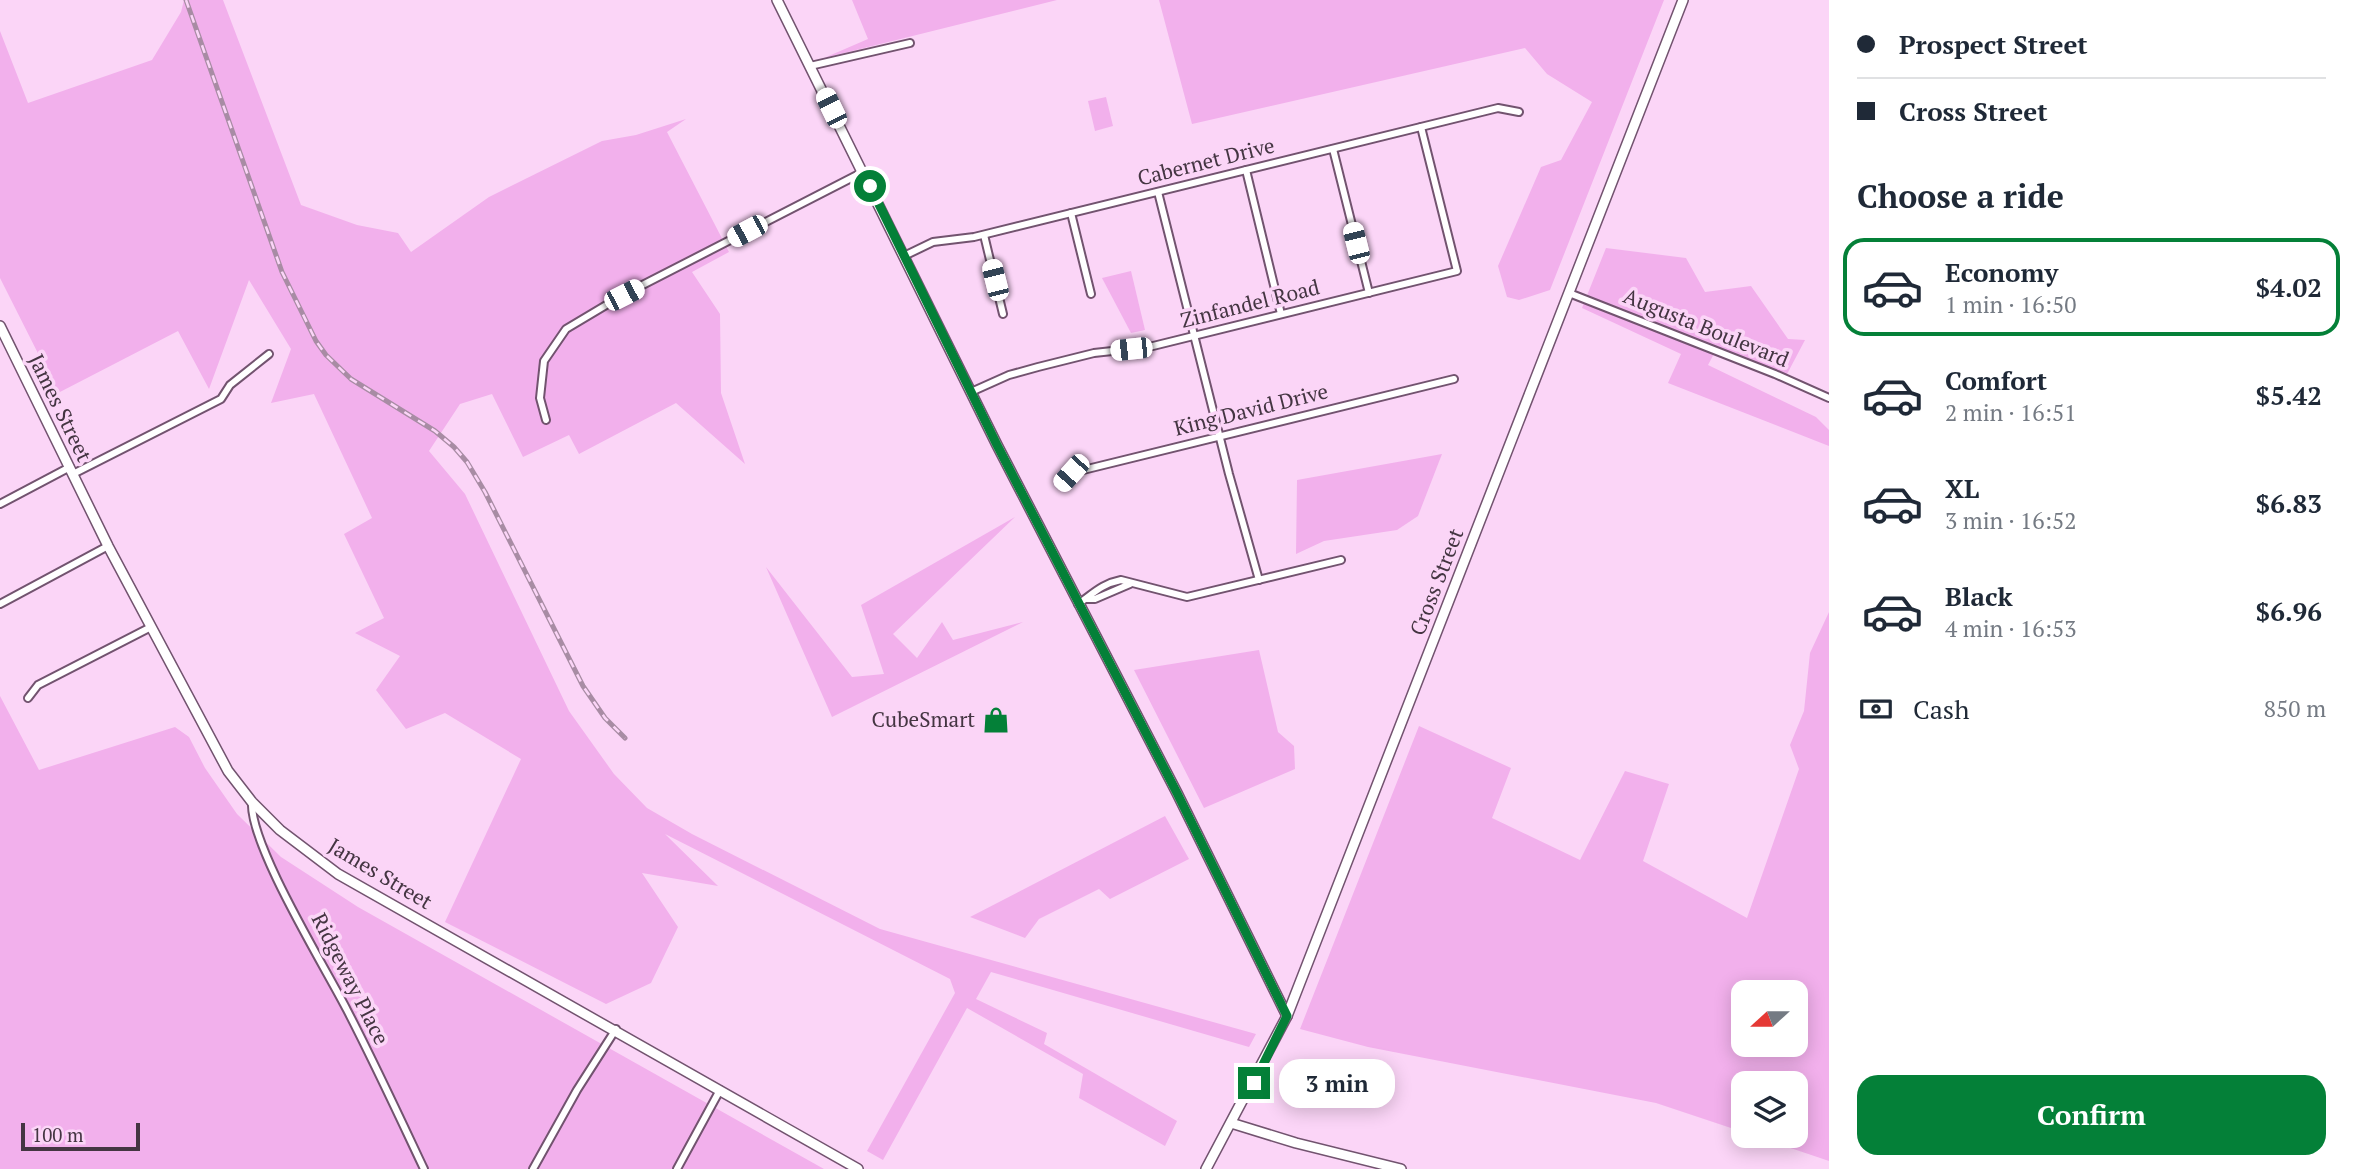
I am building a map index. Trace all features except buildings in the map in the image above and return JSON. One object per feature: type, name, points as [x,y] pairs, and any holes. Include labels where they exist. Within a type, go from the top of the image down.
[{"type":"street","points":[[777,0],[971,392],[1082,602],[1287,1016]]},
{"type":"street","name":"Cross Street","points":[[1206,1169],[1287,1016],[1683,0]]},
{"type":"street","points":[[810,66],[910,43]]},
{"type":"street","name":"Cabernet Drive","points":[[904,256],[933,242],[984,234],[1498,108],[1518,112]]},
{"type":"street","name":"Zinfandel Road","points":[[971,392],[1009,375],[1049,364],[1094,353],[1149,347],[1457,271],[1421,127]]},
{"type":"street","points":[[1333,149],[1369,293]]},
{"type":"street","points":[[1246,170],[1281,314]]},
{"type":"street","points":[[545,420],[540,398],[544,361],[566,329],[624,295],[863,172]]},
{"type":"street","points":[[1158,192],[1219,436],[1259,580]]},
{"type":"street","points":[[1071,213],[1091,294]]},
{"type":"street","points":[[984,234],[1003,314]]},
{"type":"street","name":"Augusta Boulevard","points":[[1569,293],[1829,398]]},
{"type":"street","name":"James Street","points":[[0,326],[108,546],[228,771],[252,802],[280,830],[338,874],[616,1029],[858,1169]]},
{"type":"street","points":[[0,504],[221,399],[230,385],[269,354]]},
{"type":"street","name":"King David Drive","points":[[1061,485],[1071,473],[1454,379]]},
{"type":"street","points":[[0,604],[108,546]]},
{"type":"street","points":[[1082,602],[1097,588],[1121,580],[1187,597],[1340,560]]},
{"type":"street","points":[[28,698],[38,685],[151,628]]},
{"type":"street","name":"Ridgeway Place","points":[[252,802],[254,826],[269,860],[348,1012],[424,1169]]},
{"type":"street","points":[[533,1169],[577,1090],[616,1029]]},
{"type":"street","points":[[677,1169],[720,1090]]},
{"type":"street","points":[[1231,1123],[1401,1169]]},
{"type":"shaded area","points":[[184,0],[223,0],[301,205],[357,225],[398,233],[411,252],[489,197],[602,141],[636,135],[686,119],[667,132],[729,252],[692,272],[720,314],[721,393],[745,464],[676,403],[579,454],[569,435],[523,457],[492,394],[460,404],[429,451],[465,494],[569,711],[614,774],[647,808],[692,834],[880,929],[1256,1034],[1249,1047],[991,972],[976,999],[1047,1033],[1044,1044],[1177,1121],[1165,1146],[1079,1098],[1083,1074],[967,1008],[883,1160],[867,1151],[955,993],[950,979],[665,834],[718,886],[642,873],[678,927],[651,983],[606,1004],[445,922],[521,759],[445,713],[406,729],[376,690],[400,656],[355,633],[384,618],[344,534],[372,518],[314,394],[271,403],[291,349],[249,280],[209,389],[178,331],[58,393],[0,278],[0,31],[28,103],[152,60],[181,12]]},
{"type":"shaded area","points":[[852,0],[1057,0],[824,58],[868,39]]},
{"type":"shaded area","points":[[1159,0],[1664,0],[1550,290],[1519,300],[1507,297],[1498,266],[1541,167],[1561,160],[1592,102],[1547,74],[1525,48],[1192,124]]},
{"type":"shaded area","points":[[1106,97],[1113,126],[1095,131],[1088,101]]},
{"type":"shaded area","points":[[1606,248],[1686,258],[1705,292],[1751,286],[1788,339],[1805,340],[1786,376],[1716,350],[1708,365],[1816,417],[1829,430],[1829,446],[1668,383],[1681,354],[1582,308]]},
{"type":"shaded area","points":[[1131,271],[1145,330],[1131,333],[1102,278]]},
{"type":"shaded area","points":[[1442,454],[1418,516],[1397,530],[1324,541],[1296,554],[1297,480]]},
{"type":"shaded area","points":[[1015,517],[893,634],[917,658],[942,622],[953,640],[1023,622],[832,717],[766,567],[852,677],[884,674],[861,605]]},
{"type":"shaded area","points":[[1829,612],[1829,1161],[1791,1148],[1808,1148],[1808,1071],[1731,1071],[1731,1128],[1656,1103],[1368,1047],[1300,1029],[1419,726],[1511,768],[1492,818],[1580,860],[1625,771],[1669,784],[1643,861],[1747,918],[1799,769],[1790,745],[1804,711],[1810,653]]},
{"type":"shaded area","points":[[1259,650],[1278,732],[1294,746],[1295,769],[1204,808],[1134,670]]},
{"type":"shaded area","points":[[0,696],[39,770],[175,727],[189,737],[205,768],[237,814],[281,857],[358,907],[824,1169],[0,1169]]},
{"type":"shaded area","points":[[1165,816],[1189,859],[1110,899],[1099,889],[1039,919],[1025,938],[970,917]]},
{"type":"railway","points":[[186,0],[282,272],[316,341],[326,355],[351,379],[435,431],[467,462],[485,492],[583,686],[605,718],[625,738]]},
{"type":"place","name":"CubeSmart","points":[[996,720]]},
{"type":"route","points":[[870,186],[997,445],[1177,793],[1287,1016],[1254,1083]]}]
